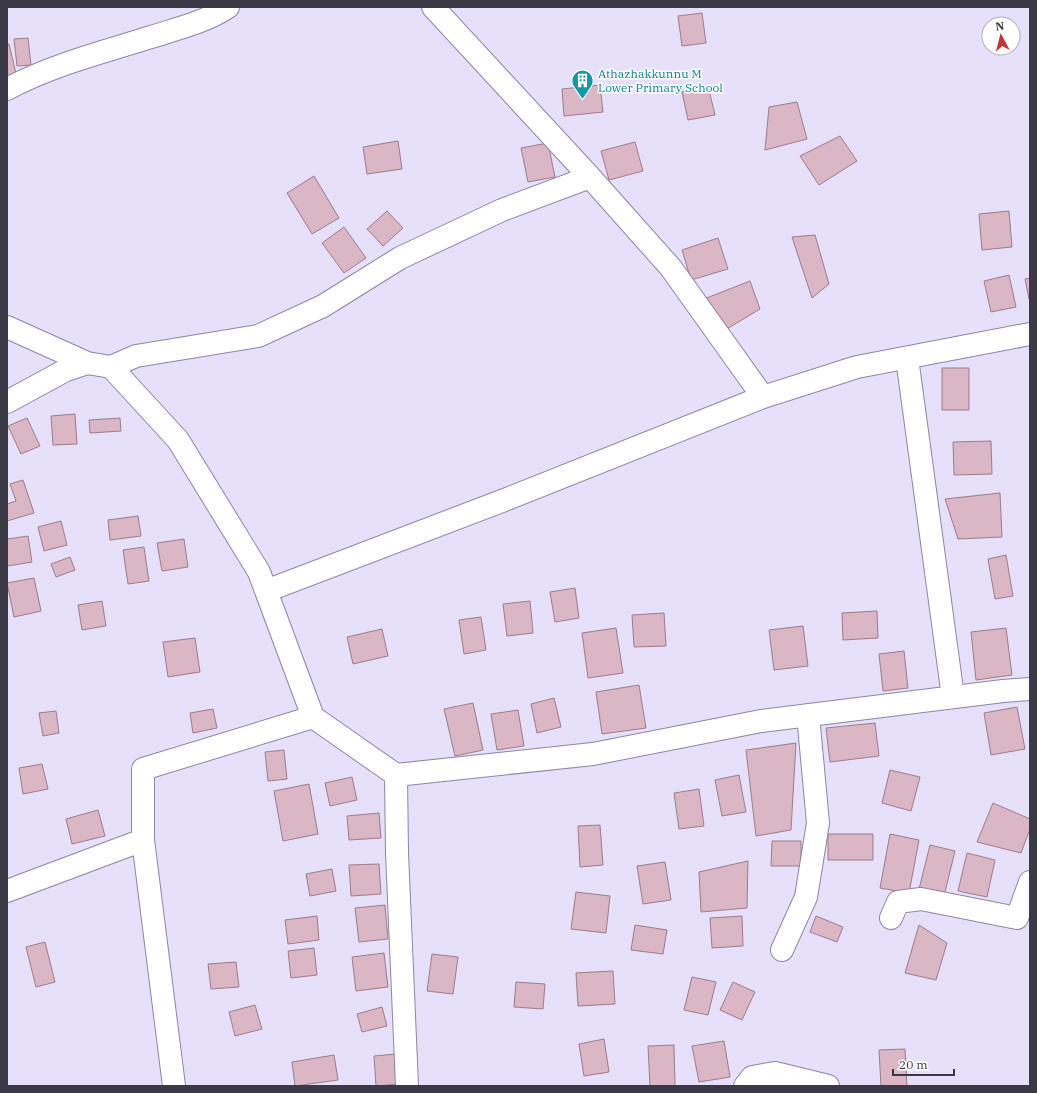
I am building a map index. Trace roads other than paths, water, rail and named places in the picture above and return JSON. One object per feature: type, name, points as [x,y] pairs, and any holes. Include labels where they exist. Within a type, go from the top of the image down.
[{"type":"street","points":[[7,89],[19,82],[91,55],[166,32],[213,15],[228,7]]},
{"type":"street","points":[[433,7],[590,177],[671,268],[764,397]]},
{"type":"street","points":[[7,327],[87,363],[111,367],[136,356],[258,336],[323,306],[400,258],[502,210],[590,177]]},
{"type":"street","points":[[266,591],[507,499],[764,397],[857,367],[1030,334]]},
{"type":"street","points":[[907,358],[953,697]]},
{"type":"street","points":[[7,402],[66,370],[87,363]]},
{"type":"street","points":[[111,367],[178,440],[259,572],[313,717],[396,775],[593,754],[761,721],[953,697],[1030,690]]},
{"type":"street","points":[[782,950],[806,897],[818,822],[808,715]]},
{"type":"street","points":[[174,1086],[143,840],[143,769],[313,717]]},
{"type":"street","points":[[396,775],[397,853],[407,1086]]},
{"type":"street","points":[[7,891],[143,840]]},
{"type":"street","points":[[891,918],[898,902],[921,899],[1017,918],[1030,882]]},
{"type":"street","points":[[745,1086],[752,1078],[774,1073],[828,1086]]},
{"type":"place","name":"Athazhakkunnu M Lower Primary School","points":[[583,100]]}]
